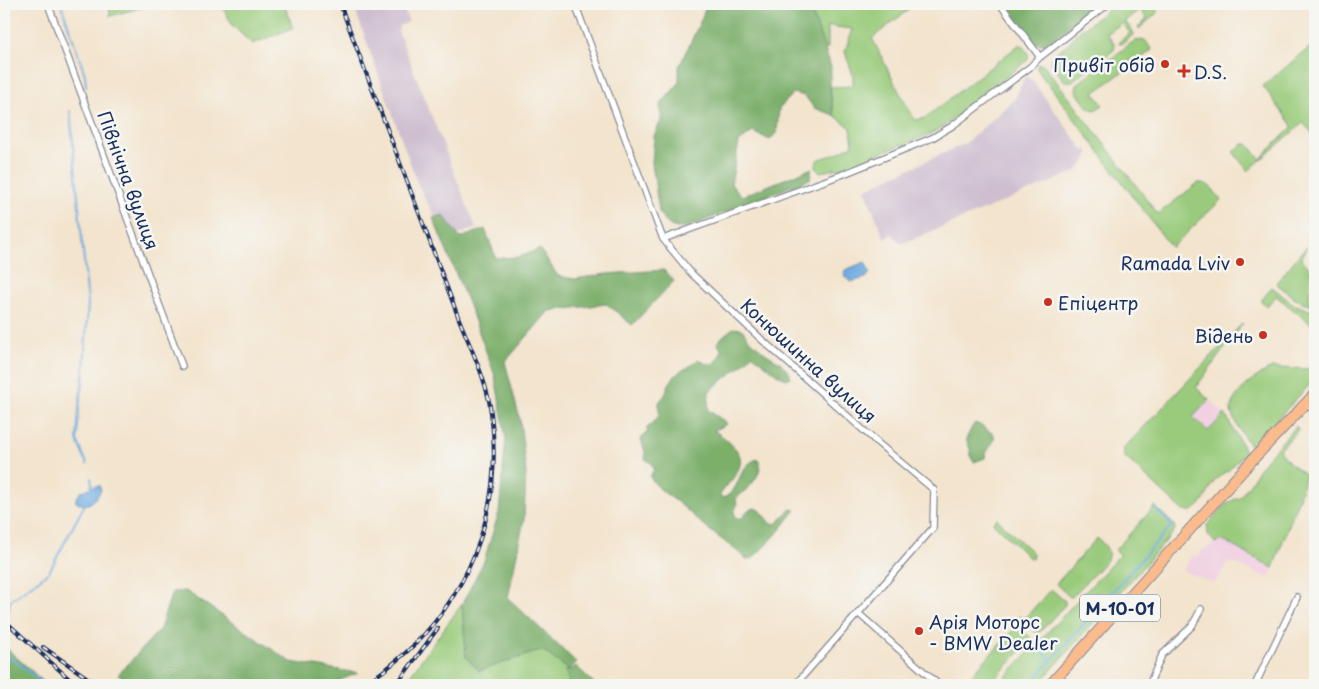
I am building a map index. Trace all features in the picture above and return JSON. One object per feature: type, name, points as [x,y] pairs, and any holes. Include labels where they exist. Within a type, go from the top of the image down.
[{"type":"highway","name":"М-10-01","points":[[1050,685],[1254,458],[1310,407],[1315,394]]},
{"type":"street","name":"Північна вулиця","points":[[48,4],[182,366]]},
{"type":"street","name":"Конюшинна вулиця","points":[[575,4],[663,239],[691,273],[760,338],[879,444],[934,490],[933,528],[858,613]]},
{"type":"street","points":[[1000,4],[1040,57]]},
{"type":"street","points":[[663,239],[833,178],[932,138],[952,126],[1030,67],[1108,4]]},
{"type":"street","points":[[1255,685],[1297,597]]},
{"type":"street","points":[[1149,685],[1162,655],[1192,626],[1202,609]]},
{"type":"street","points":[[795,685],[858,613],[939,685]]},
{"type":"shaded area","points":[[353,4],[402,4],[409,22],[399,26],[398,31],[476,228],[447,239],[418,185]]},
{"type":"shaded area","points":[[1025,77],[1031,79],[1084,151],[1087,149],[1086,161],[1075,172],[901,244],[892,234],[884,238],[865,189],[966,143],[1014,100]]},
{"type":"shaded area","points":[[1209,400],[1225,414],[1208,432],[1193,417]]},
{"type":"shaded area","points":[[1222,540],[1273,568],[1269,578],[1230,562],[1214,583],[1183,571],[1193,555],[1198,557],[1202,550]]},
{"type":"green space","points":[[109,4],[142,4],[143,7],[110,16]]},
{"type":"green space","points":[[221,4],[284,4],[293,28],[252,44],[233,26]]},
{"type":"green space","points":[[707,4],[809,4],[831,67],[830,91],[834,115],[814,108],[805,96],[793,93],[779,109],[777,132],[770,140],[753,132],[739,142],[731,184],[742,196],[812,168],[810,179],[692,225],[675,228],[662,218],[659,212],[652,163],[654,136],[662,118],[660,105],[679,83],[679,67]]},
{"type":"green space","points":[[809,4],[916,4],[872,38],[915,120],[925,118],[1020,44],[1028,53],[1028,60],[943,127],[928,135],[851,166],[820,172],[816,167],[817,160],[853,145],[851,128],[834,115],[830,87],[853,86],[853,75],[845,52],[852,29],[828,26],[828,48],[824,49]]},
{"type":"green space","points":[[1005,4],[1099,4],[1046,45],[1035,43]]},
{"type":"green space","points":[[1115,4],[1155,4],[1158,9],[1156,14],[1139,29],[1138,27],[1147,19],[1140,9],[1125,21],[1134,33],[1122,44],[1119,43],[1120,41],[1130,33],[1122,23],[1107,34],[1115,45],[1114,50],[1072,81],[1065,81],[1051,63],[1051,58],[1068,44],[1076,34]]},
{"type":"green space","points":[[1145,40],[1152,50],[1094,93],[1103,105],[1095,110],[1088,108],[1076,91],[1077,84],[1134,41]]},
{"type":"green space","points":[[1315,43],[1315,136],[1303,123],[1248,171],[1234,151],[1243,144],[1248,144],[1260,159],[1292,127],[1263,86]]},
{"type":"green space","points":[[1039,64],[1044,65],[1158,214],[1198,183],[1209,185],[1221,200],[1171,247],[1046,82],[1037,69]]},
{"type":"green space","points":[[443,215],[460,238],[485,229],[496,258],[519,257],[540,249],[558,276],[575,279],[606,274],[664,270],[674,281],[632,325],[607,304],[549,311],[505,362],[520,420],[526,473],[524,519],[508,598],[577,663],[568,669],[542,650],[479,671],[466,657],[462,604],[484,561],[499,512],[506,439],[495,376],[472,313],[433,218]]},
{"type":"green space","points":[[1306,247],[1301,260],[1311,269],[1309,300],[1315,302],[1315,307],[1295,299],[1276,283]]},
{"type":"green space","points":[[1272,287],[1293,304],[1315,312],[1315,327],[1276,296],[1267,306],[1261,301]]},
{"type":"green space","points":[[1243,323],[1196,387],[1209,400],[1193,417],[1208,431],[1225,414],[1244,449],[1244,454],[1230,469],[1215,480],[1203,502],[1193,511],[1183,511],[1125,457],[1123,449]]},
{"type":"green space","points":[[733,328],[742,329],[749,339],[765,353],[781,363],[790,374],[790,377],[786,379],[778,375],[752,354],[748,360],[709,392],[708,410],[727,423],[714,430],[730,443],[738,452],[740,459],[738,471],[720,495],[723,498],[734,489],[745,468],[750,463],[757,459],[760,463],[756,479],[736,498],[737,505],[734,512],[736,518],[743,518],[747,511],[754,508],[760,510],[772,524],[778,523],[791,509],[796,510],[774,537],[752,559],[746,559],[657,486],[650,477],[654,469],[651,463],[645,459],[645,451],[641,439],[648,431],[646,429],[659,415],[659,402],[665,395],[674,377],[699,359],[706,364],[713,364],[722,351],[717,343]]},
{"type":"green space","points":[[1272,368],[1315,369],[1315,379],[1253,445],[1249,444],[1233,418],[1232,403],[1247,385]]},
{"type":"green space","points":[[975,423],[994,434],[994,438],[985,458],[974,462],[971,458],[966,439]]},
{"type":"green space","points":[[1296,426],[1298,430],[1279,451],[1292,465],[1305,474],[1299,498],[1273,568],[1222,540],[1215,543],[1208,534],[1207,525],[1227,503],[1240,497],[1263,463]]},
{"type":"green space","points":[[1155,506],[1174,525],[1175,530],[1172,534],[1038,685],[998,685],[1120,555],[1115,550]]},
{"type":"green space","points":[[997,519],[1033,553],[1032,558],[1028,557],[993,523]]},
{"type":"green space","points":[[1097,538],[1108,550],[1107,560],[1070,597],[1056,584]]},
{"type":"green space","points":[[1051,589],[1065,601],[1065,605],[1038,634],[1020,616],[1024,619]]},
{"type":"green space","points":[[186,591],[291,662],[358,673],[328,685],[146,685],[118,675],[160,629],[172,592]]},
{"type":"green space","points":[[462,604],[466,657],[479,671],[542,650],[568,669],[584,685],[403,685]]},
{"type":"green space","points":[[1012,623],[1032,639],[989,685],[962,685],[1016,627]]},
{"type":"green space","points":[[4,646],[47,685],[4,685]]},
{"type":"green space","points":[[576,666],[596,685],[570,685],[565,671]]},
{"type":"water","points":[[865,262],[870,273],[866,278],[850,282],[844,276],[845,270]]},
{"type":"water","points":[[99,485],[101,490],[91,503],[84,505],[76,502],[76,498],[82,491]]},
{"type":"waterway","points":[[61,4],[85,75],[86,87]]},
{"type":"waterway","points":[[70,111],[88,304],[77,440],[87,464]]},
{"type":"waterway","points":[[91,478],[91,488]]},
{"type":"waterway","points":[[8,613],[10,601],[49,572],[85,504]]},
{"type":"waterway","points":[[1029,685],[1172,525],[1155,509]]},
{"type":"waterway","points":[[1038,648],[1051,660]]},
{"type":"waterway","points":[[4,653],[46,685]]},
{"type":"railway","points":[[340,4],[482,377],[489,401],[494,445],[493,477],[488,509],[480,539],[469,568],[435,622],[413,646],[389,667],[361,685]]},
{"type":"railway","points":[[4,620],[76,685]]},
{"type":"railway","points":[[396,685],[438,628]]},
{"type":"railway","points":[[43,647],[89,679],[102,685]]},
{"type":"place","name":"Привіт обід","points":[[1165,64]]},
{"type":"place","name":"D.S.","points":[[1184,71]]},
{"type":"place","name":"Ramada Lviv","points":[[1240,262]]},
{"type":"place","name":"Епіцентр","points":[[1048,302]]},
{"type":"place","name":"Відень","points":[[1263,335]]},
{"type":"place","name":"Арія Моторс - BMW Dealer","points":[[919,631]]}]
